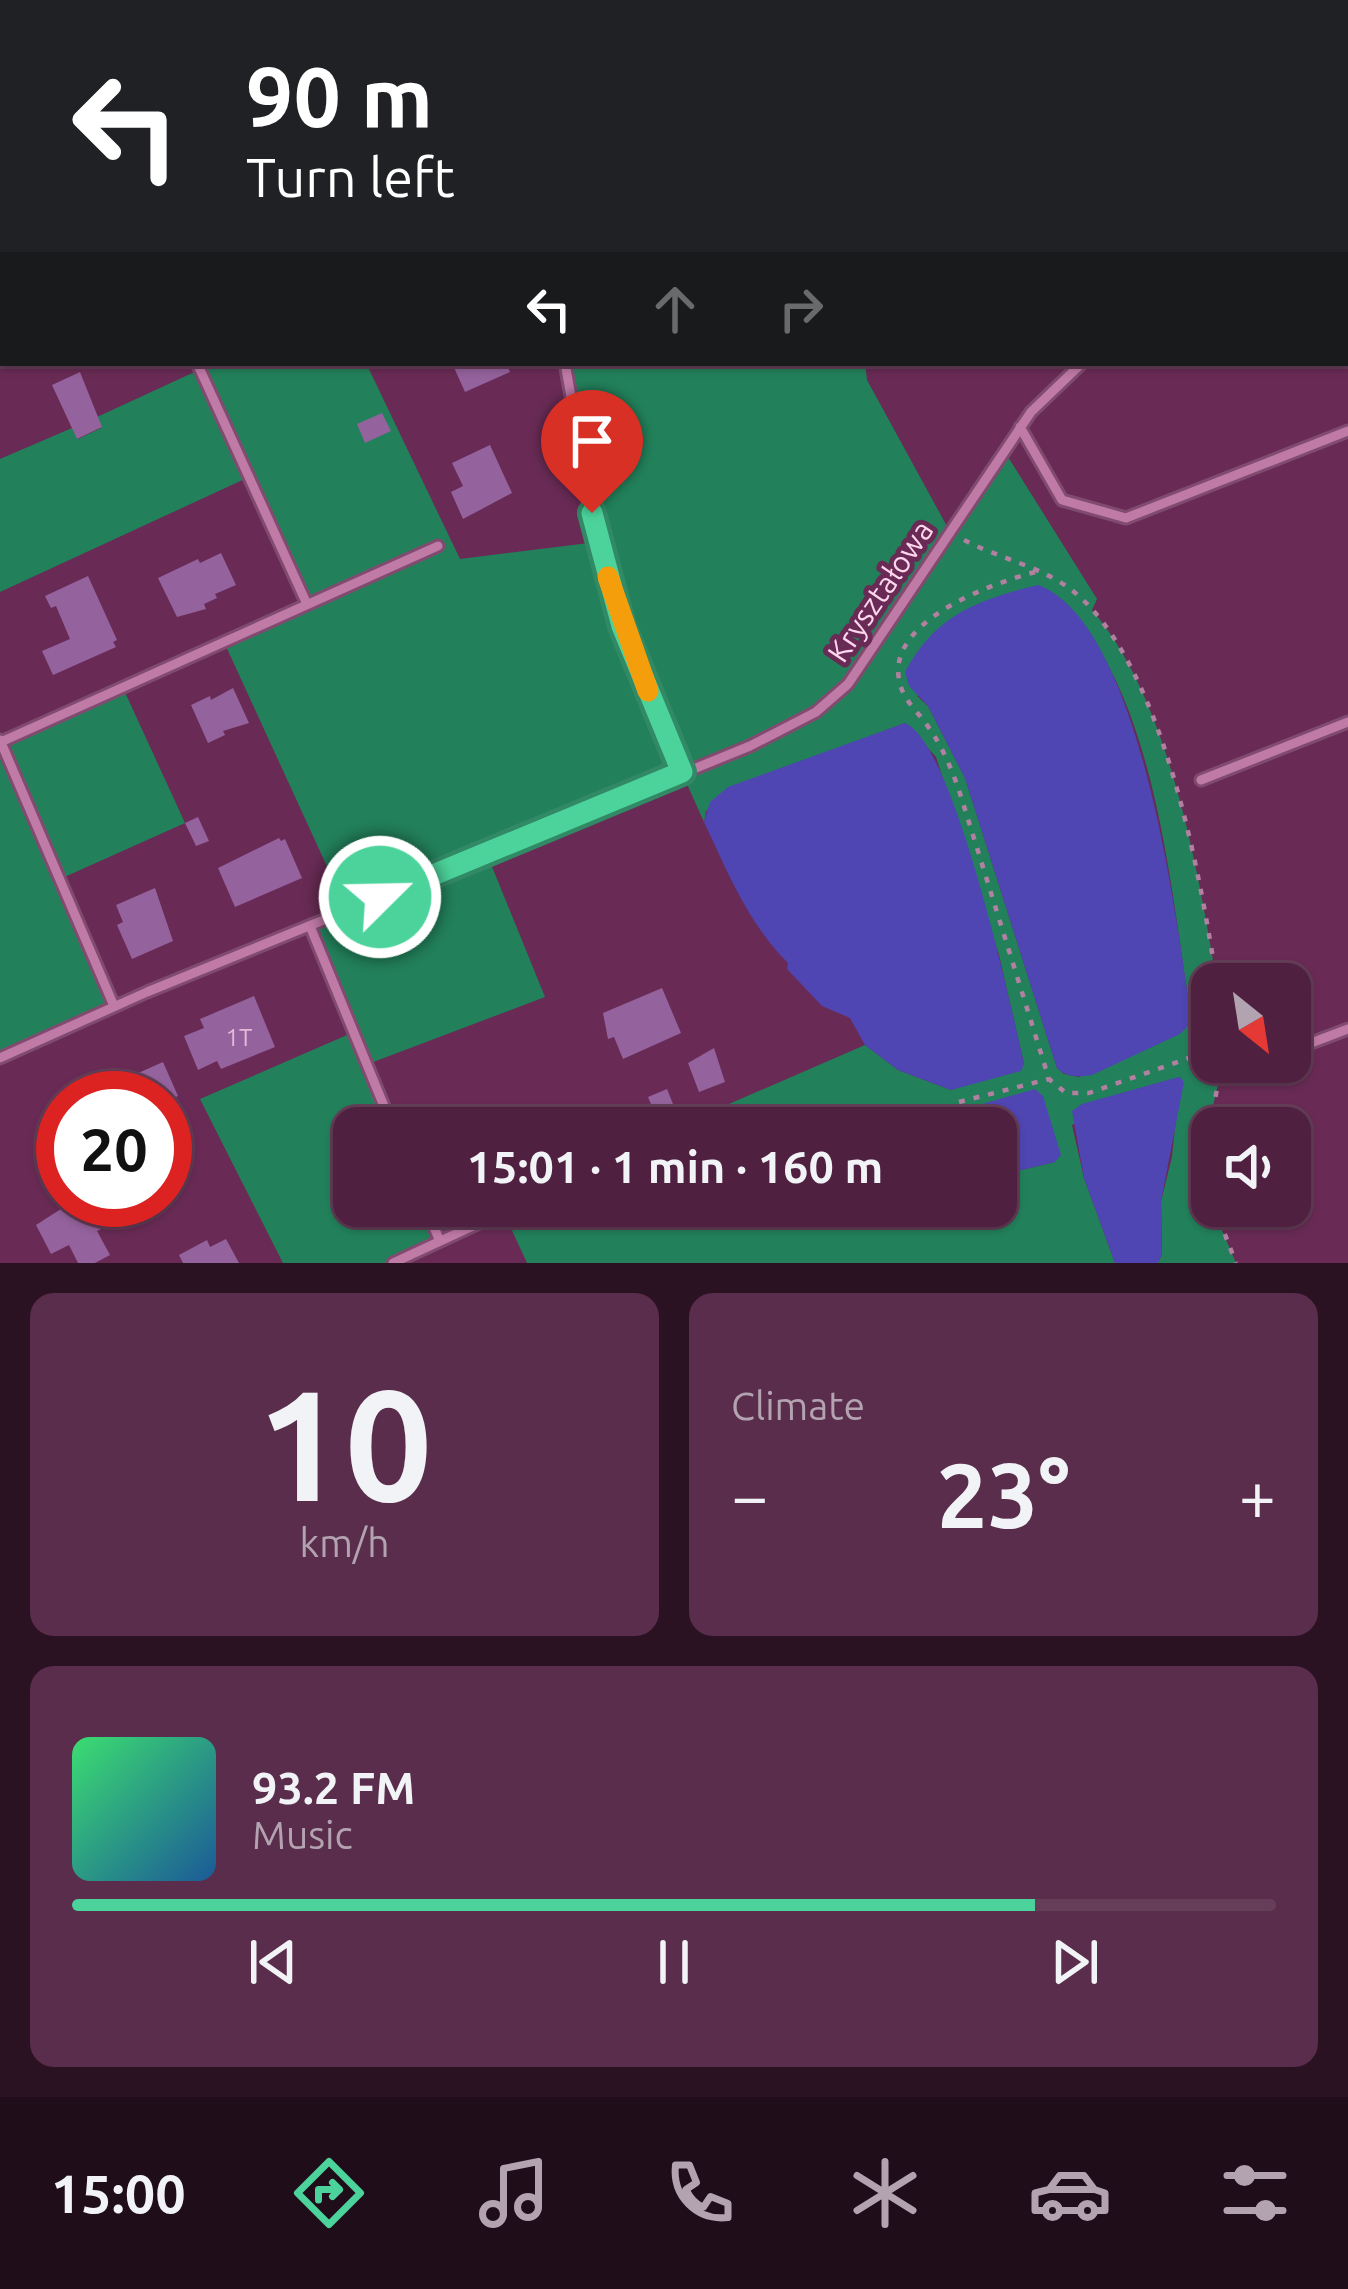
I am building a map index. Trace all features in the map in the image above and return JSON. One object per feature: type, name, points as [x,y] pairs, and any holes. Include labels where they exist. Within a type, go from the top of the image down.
[{"type":"lane","points":[[198,366],[306,602]]},
{"type":"lane","points":[[566,366],[597,542],[622,626],[682,772]]},
{"type":"lane","name":"Kryształowa","points":[[0,1058],[114,1006],[793,726],[834,698],[860,670],[1020,427],[1079,366]]},
{"type":"lane","points":[[1020,427],[1062,500],[1126,518],[1348,430]]},
{"type":"lane","points":[[114,1006],[0,741],[438,547]]},
{"type":"lane","points":[[1201,780],[1348,722]]},
{"type":"lane","points":[[310,926],[384,1107]]},
{"type":"lane","points":[[1311,1043],[1348,1029]]},
{"type":"lane","points":[[434,1227],[439,1239]]},
{"type":"lane","points":[[393,1263],[467,1227]]},
{"type":"path","points":[[949,531],[1070,589],[1092,610],[1131,666],[1176,794],[1214,963]]},
{"type":"path","points":[[1035,572],[966,595],[929,620],[906,649],[898,674],[905,696],[944,753],[958,787],[1049,1079],[1066,1093],[1089,1094],[1191,1058]]},
{"type":"path","points":[[958,1102],[1049,1079]]},
{"type":"path","points":[[1222,1227],[1236,1263]]},
{"type":"green space","points":[[208,366],[367,366],[460,559],[597,542],[566,366],[865,366],[867,380],[949,530],[1003,449],[1097,599],[1092,610],[1119,647],[1141,690],[1176,787],[1213,963],[1191,963],[1191,1016],[1191,1083],[1218,1083],[1213,1107],[1191,1107],[1191,1227],[1221,1227],[1236,1263],[1158,1263],[1161,1201],[1172,1157],[1180,1077],[1132,1091],[1072,1125],[1084,1178],[1115,1263],[527,1263],[510,1227],[1017,1227],[1017,1171],[1055,1162],[1043,1096],[1006,1107],[722,1107],[865,1045],[898,1070],[951,1090],[1024,1064],[999,955],[936,757],[905,723],[818,756],[706,811],[704,822],[682,773],[486,852],[545,997],[368,1064],[385,1107],[333,1107],[333,1227],[434,1227],[439,1239],[393,1263],[283,1263],[200,1099],[354,1032],[310,926],[347,910],[224,642],[305,603],[249,477],[0,592],[0,459],[72,428],[78,439],[101,428],[97,417]],"holes":[[[1092,638],[1115,678],[1148,770],[1169,871],[1191,1016],[1188,1026],[1079,1077],[1057,1068],[965,778],[928,706],[917,696]]]},
{"type":"green space","points":[[123,688],[185,823],[60,879],[114,1006],[0,1058],[0,740]]},
{"type":"shaded area","points":[[1038,585],[1074,610],[1103,655],[1128,712],[1163,847],[1191,1016],[1188,1026],[1092,1075],[1069,1075],[1057,1068],[965,778],[905,672],[945,623],[996,597]]},
{"type":"shaded area","points":[[905,723],[924,741],[961,824],[994,935],[1024,1064],[1021,1071],[951,1090],[898,1070],[865,1045],[850,1018],[822,1006],[787,969],[788,963],[740,897],[704,822],[710,802],[728,787]]},
{"type":"shaded area","points":[[1180,1077],[1184,1082],[1161,1201],[1162,1254],[1158,1263],[1115,1263],[1084,1178],[1072,1111],[1082,1104]]},
{"type":"shaded area","points":[[1035,1089],[1043,1096],[1061,1155],[1055,1162],[1017,1171],[1017,1107],[972,1107]]},
{"type":"building","points":[[453,366],[507,366],[510,372],[465,392]]},
{"type":"building","points":[[80,372],[102,427],[77,439],[52,385]]},
{"type":"building","points":[[382,413],[391,431],[365,443],[357,424]]},
{"type":"building","points":[[490,445],[512,493],[463,519],[451,492],[463,486],[452,463]]},
{"type":"building","points":[[221,553],[236,585],[215,594],[217,598],[204,604],[206,609],[177,617],[158,578]]},
{"type":"building","points":[[88,576],[116,647],[53,675],[42,651],[70,639],[56,606],[51,608],[45,596]]},
{"type":"building","points":[[233,688],[249,723],[223,731],[225,735],[208,743],[191,705]]},
{"type":"building","points":[[198,817],[209,841],[196,846],[185,823]]},
{"type":"building","points":[[285,839],[302,878],[235,907],[218,868]]},
{"type":"building","points":[[155,888],[173,941],[132,959],[117,925],[123,922],[116,905]]},
{"type":"building","points":[[662,988],[681,1033],[623,1059],[614,1037],[608,1039],[603,1013]]},
{"type":"building","points":[[254,996],[275,1047],[221,1069],[217,1061],[198,1070],[184,1036],[204,1028],[200,1019]]},
{"type":"building","points":[[714,1048],[725,1082],[699,1092],[688,1063]]},
{"type":"building","points":[[163,1062],[167,1071],[143,1071]]},
{"type":"building","points":[[667,1089],[674,1107],[652,1107],[648,1097]]},
{"type":"building","points":[[37,1227],[105,1227],[97,1231],[110,1255],[95,1263],[78,1263],[69,1245],[51,1254]]},
{"type":"building","points":[[226,1239],[239,1263],[183,1263],[179,1255],[207,1240],[210,1247]]},
{"type":"slow traffic","points":[[608,577],[648,691]]},
{"type":"route","points":[[380,897],[682,772],[622,626],[592,513]]}]
